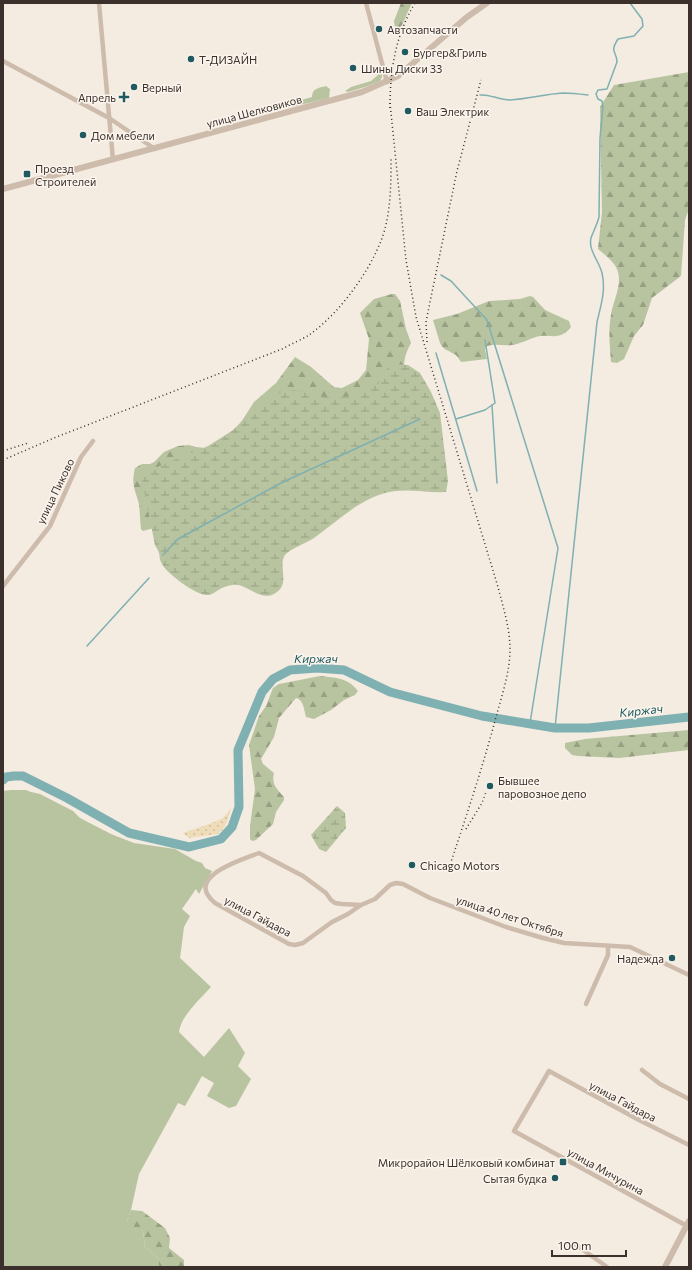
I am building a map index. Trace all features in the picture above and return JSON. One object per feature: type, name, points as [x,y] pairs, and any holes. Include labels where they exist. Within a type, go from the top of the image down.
[{"type":"street","points":[[99,3],[113,160]]},
{"type":"street","points":[[366,3],[387,82]]},
{"type":"street","name":"улица Шелковиков","points":[[3,189],[345,97],[387,82],[407,69],[467,17],[487,3]]},
{"type":"street","points":[[3,61],[109,118],[156,149]]},
{"type":"street","name":"улица Пиково","points":[[3,586],[50,526],[81,458],[93,441]]},
{"type":"street","name":"улица Гайдара","points":[[259,853],[303,876],[326,893],[335,903],[361,904],[348,914],[332,922],[303,942],[295,945],[289,944],[215,903],[209,898],[206,890],[208,880],[214,873],[226,866],[259,853]]},
{"type":"street","name":"улица 40 лет Октября","points":[[361,904],[375,898],[390,885],[396,883],[403,884],[440,902],[481,918],[543,938],[564,943],[630,947],[689,975]]},
{"type":"street","points":[[586,1004],[608,955],[608,946]]},
{"type":"street","points":[[642,1070],[660,1084],[689,1099]]},
{"type":"street","name":"улица Гайдара","points":[[514,1131],[549,1071],[689,1145]]},
{"type":"street","name":"улица Мичурина","points":[[514,1131],[688,1225]]},
{"type":"street","points":[[665,1267],[688,1225]]},
{"type":"street","points":[[575,1244],[607,1267]]},
{"type":"green space","points":[[401,3],[412,3],[396,34],[394,21]]},
{"type":"green space","points":[[381,67],[382,77],[380,81],[348,92],[345,91],[351,87],[371,81],[378,75],[379,68]]},
{"type":"green space","points":[[689,72],[689,209],[685,220],[681,276],[652,298],[643,325],[634,336],[624,359],[617,363],[611,362],[610,321],[618,288],[619,277],[615,265],[598,249],[602,212],[600,107],[614,85]]},
{"type":"green space","points":[[326,86],[330,89],[329,98],[283,109],[283,105],[312,97],[315,90]]},
{"type":"green space","points":[[395,294],[400,301],[406,329],[411,343],[406,353],[404,362],[406,381],[154,528],[143,531],[141,529],[139,504],[133,483],[135,468],[142,464],[150,464],[154,462],[164,452],[178,446],[189,445],[205,448],[238,427],[254,402],[276,383],[295,357],[311,367],[334,387],[342,388],[358,380],[366,370],[369,339],[360,313],[374,299]]},
{"type":"green space","points":[[530,296],[533,297],[545,310],[569,321],[571,327],[567,332],[559,336],[536,337],[518,344],[487,346],[485,349],[487,359],[461,362],[456,355],[444,349],[441,345],[433,320],[457,314],[489,301],[520,299]]},
{"type":"green space","points":[[393,364],[408,365],[420,373],[431,392],[440,413],[448,481],[446,492],[408,490],[395,491],[383,493],[362,503],[314,538],[294,548],[285,555],[282,565],[282,585],[279,590],[269,596],[264,596],[242,586],[235,585],[224,587],[209,595],[204,595],[182,583],[164,567],[160,561],[159,553],[155,545],[141,475],[218,442],[245,418],[260,408],[277,393],[294,390],[326,397],[355,396],[378,384],[386,370]]},
{"type":"green space","points":[[320,676],[341,679],[350,683],[358,691],[355,695],[344,700],[331,710],[314,719],[306,717],[301,701],[296,698],[279,718],[274,737],[261,759],[263,764],[274,773],[274,783],[284,797],[284,800],[276,812],[273,824],[256,840],[252,841],[250,839],[250,826],[255,789],[249,745],[259,716],[266,706],[273,688],[279,684]]},
{"type":"green space","points":[[689,730],[689,750],[619,758],[572,755],[565,748],[565,743],[585,739]]},
{"type":"green space","points":[[26,790],[40,794],[73,811],[80,818],[111,834],[134,843],[175,849],[202,863],[205,868],[212,871],[199,894],[196,889],[182,909],[190,916],[184,927],[180,958],[211,987],[187,1014],[180,1026],[179,1032],[204,1057],[229,1028],[245,1053],[238,1066],[251,1079],[236,1106],[229,1108],[207,1096],[214,1083],[202,1076],[185,1106],[178,1103],[139,1174],[127,1221],[143,1231],[145,1247],[159,1259],[159,1267],[3,1267],[3,791]]},
{"type":"green space","points":[[337,806],[345,813],[346,828],[326,852],[319,849],[311,835]]},
{"type":"green space","points":[[131,1210],[142,1211],[165,1228],[170,1238],[169,1248],[184,1260],[184,1267],[159,1267],[159,1259],[145,1247],[143,1231],[140,1230],[131,1235],[128,1234],[127,1221]]},
{"type":"sand","points":[[231,808],[225,826],[218,834],[189,838],[183,833],[223,818]]},
{"type":"waterway","points":[[555,728],[597,322],[603,291],[601,269],[592,251],[590,242],[599,217],[600,138],[603,106],[602,101],[598,99],[596,94],[598,90],[607,89],[617,62],[614,47],[618,39],[634,36],[643,26],[642,19],[630,3]]},
{"type":"waterway","points":[[480,95],[510,100],[563,93],[588,95]]},
{"type":"waterway","points":[[441,275],[451,281],[487,320],[558,548],[530,723]]},
{"type":"waterway","points":[[456,419],[485,410],[495,403],[485,340]]},
{"type":"waterway","points":[[436,353],[477,491]]},
{"type":"waterway","points":[[492,405],[497,483]]},
{"type":"waterway","points":[[163,555],[178,539],[281,483],[420,419]]},
{"type":"waterway","points":[[87,646],[149,578]]},
{"type":"waterway","name":"Киржач","points":[[3,780],[6,777],[23,776],[67,798],[129,833],[189,847],[221,839],[232,827],[239,807],[238,750],[262,692],[273,679],[290,670],[317,668],[344,670],[390,692],[482,716],[555,728],[589,728],[689,717]]},
{"type":"railway","points":[[390,108],[391,81],[398,41],[408,15],[415,3]]},
{"type":"railway","points":[[427,342],[426,322],[457,171],[481,80]]},
{"type":"railway","points":[[390,103],[406,260],[416,317],[498,587],[510,641],[509,666],[503,692],[480,772],[451,862]]},
{"type":"railway","points":[[3,460],[54,438],[282,349],[309,335],[322,325],[358,284],[383,235],[388,212],[391,158]]},
{"type":"railway","points":[[3,451],[28,443]]},
{"type":"railway","points":[[466,829],[482,803],[486,792]]},
{"type":"place","name":"Автозапчасти","points":[[379,29]]},
{"type":"place","name":"Бургер&Гриль","points":[[405,52]]},
{"type":"place","name":"Т-ДИЗАЙН","points":[[191,59]]},
{"type":"place","name":"Шины Диски 33","points":[[353,68]]},
{"type":"place","name":"Верный","points":[[134,87]]},
{"type":"place","name":"Апрель","points":[[124,97]]},
{"type":"place","name":"Ваш Электрик","points":[[408,111]]},
{"type":"place","name":"Дом мебели","points":[[83,135]]},
{"type":"place","name":"Проезд Строителей","points":[[27,174]]},
{"type":"place","name":"Бывшее паровозное депо","points":[[490,786]]},
{"type":"place","name":"Chicago Motors","points":[[412,865]]},
{"type":"place","name":"Надежда","points":[[672,958]]},
{"type":"place","name":"Микрорайон Шёлковый комбинат","points":[[563,1162]]},
{"type":"place","name":"Сытая будка","points":[[555,1178]]}]
